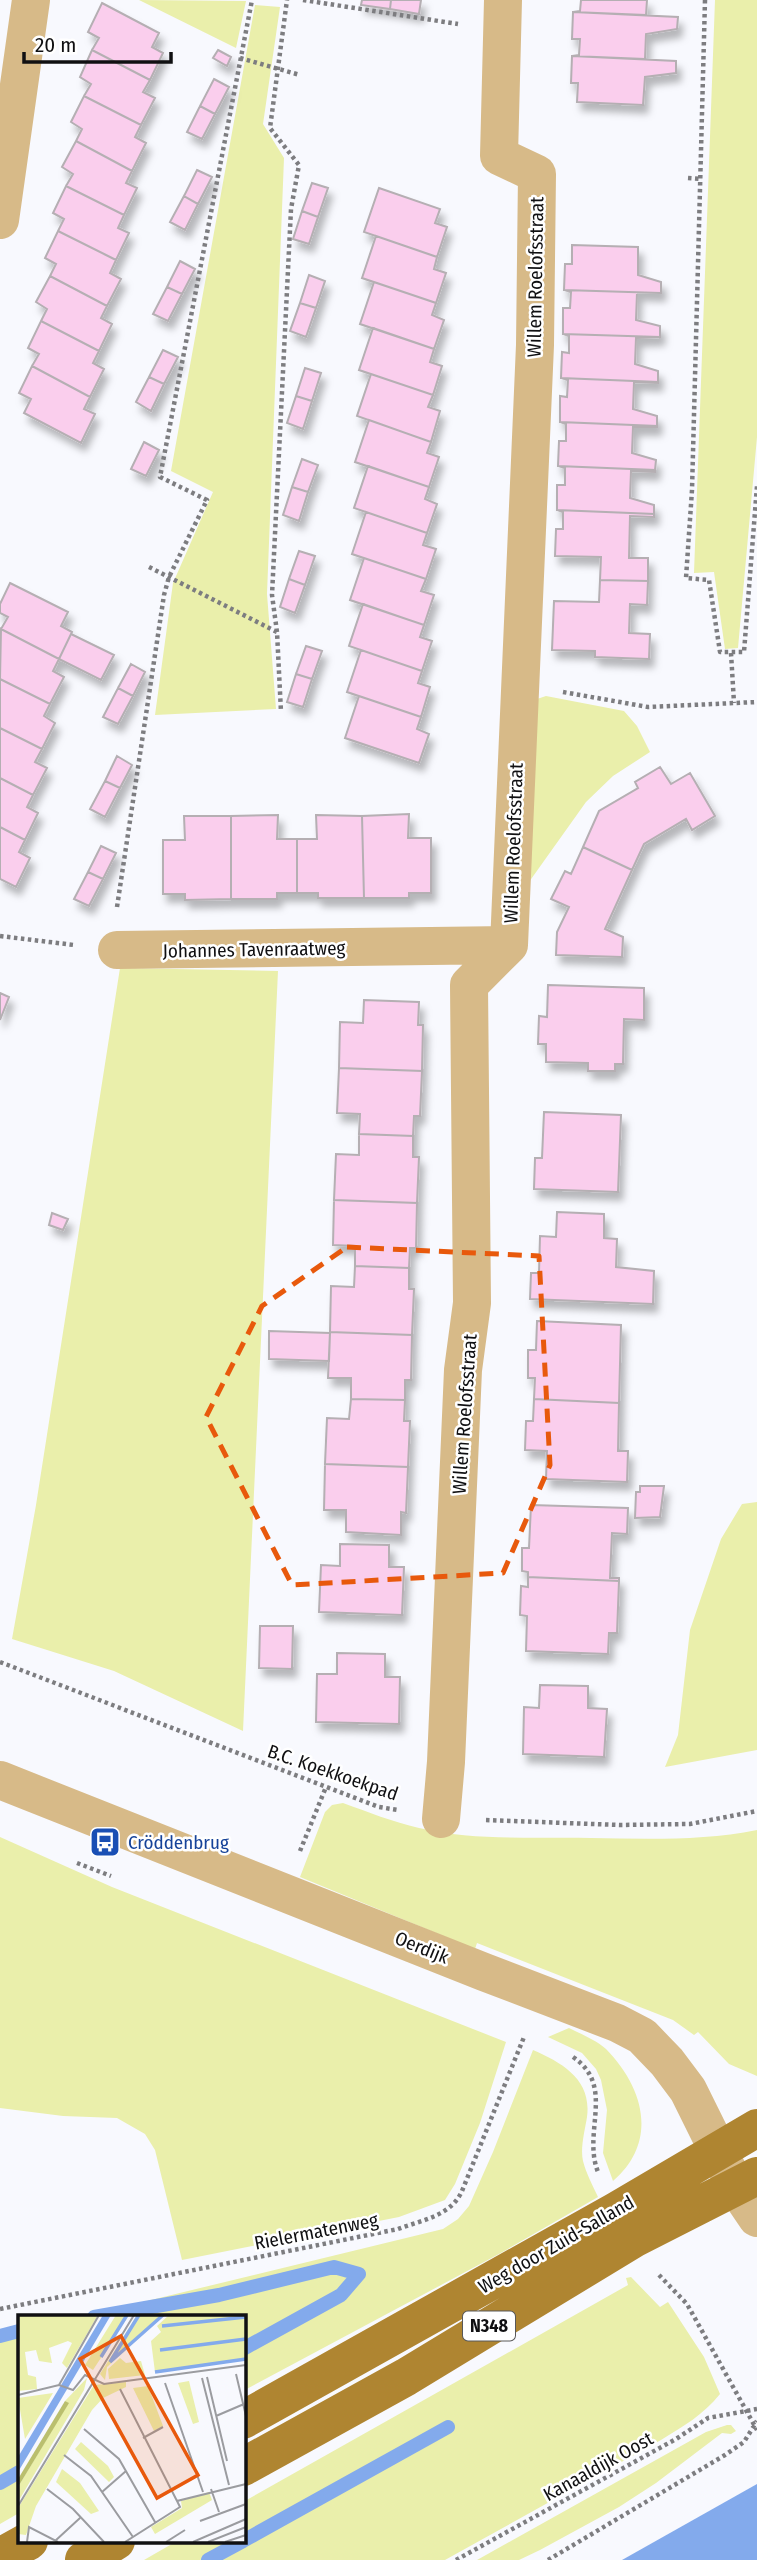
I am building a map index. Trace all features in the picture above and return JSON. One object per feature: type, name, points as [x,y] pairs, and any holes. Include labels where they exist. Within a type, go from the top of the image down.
[{"type":"main road","name":"Weg door Zuid-Salland","points":[[245,2419],[757,2128]]},
{"type":"main road","name":"Weg door Zuid-Salland","points":[[245,2466],[406,2377],[635,2238],[747,2182]]},
{"type":"main road","points":[[0,2557],[28,2542]]},
{"type":"main road","points":[[84,2560],[114,2542]]},
{"type":"street","points":[[0,220],[30,0]]},
{"type":"street","name":"Willem Roelofsstraat","points":[[441,1819],[447,1748],[463,1370],[472,1303],[469,985],[509,945],[535,345],[537,174],[499,156],[503,15]]},
{"type":"street","name":"Johannes Tavenraatweg","points":[[114,950],[509,945]]},
{"type":"street","name":"Oerdijk","points":[[0,1780],[617,2023],[642,2036],[667,2062],[688,2090],[719,2150],[747,2182],[757,2218]]},
{"type":"path","points":[[0,936],[114,950],[164,595],[169,577],[207,500],[160,477],[252,0]]},
{"type":"path","points":[[281,712],[277,632],[272,595],[291,209],[299,165],[270,128],[287,0]]},
{"type":"path","points":[[303,0],[503,15]]},
{"type":"path","points":[[705,0],[692,490],[686,578],[709,580],[720,652],[744,652],[757,486]]},
{"type":"path","points":[[240,58],[300,75]]},
{"type":"path","points":[[688,178],[702,179]]},
{"type":"path","points":[[149,567],[277,632]]},
{"type":"path","points":[[731,653],[734,703]]},
{"type":"path","points":[[519,681],[576,695],[648,707],[757,702]]},
{"type":"path","name":"B.C. Koekkoekpad","points":[[0,1662],[379,1807],[441,1819],[619,1825],[690,1824],[757,1811]]},
{"type":"path","name":"Rielermatenweg","points":[[0,2309],[398,2229],[448,2210],[457,2202],[462,2191],[524,2037]]},
{"type":"path","name":"Kanaaldijk Oost","points":[[456,2560],[708,2418],[757,2409]]},
{"type":"path","points":[[548,2560],[744,2442],[756,2426],[747,2410]]},
{"type":"highlighted area","points":[[347,1247],[539,1256],[550,1465],[503,1573],[292,1585],[206,1417],[262,1306]]},
{"type":"green space","points":[[139,0],[246,1],[236,48]]},
{"type":"green space","points":[[715,0],[757,0],[757,437],[738,648],[725,649],[714,572],[694,573]]},
{"type":"green space","points":[[255,5],[280,7],[263,124],[284,158],[267,594],[276,709],[155,715],[173,583],[213,492],[171,471]]},
{"type":"green space","points":[[546,696],[624,711],[637,726],[650,752],[613,776],[586,802],[529,882],[534,700]]},
{"type":"green space","points":[[120,968],[278,971],[243,1731],[114,1671],[12,1639],[36,1505]]},
{"type":"green space","points":[[757,1502],[757,1750],[665,1767],[678,1735],[690,1630],[721,1539],[742,1504]]},
{"type":"green space","points":[[343,1803],[419,1828],[483,1837],[674,1839],[757,1830],[757,2076],[729,2064],[698,2032],[694,2035],[673,2020],[477,1943],[475,1949],[300,1877],[325,1812],[332,1805]]},
{"type":"green space","points":[[0,1837],[112,1887],[506,2042],[480,2123],[455,2184],[445,2200],[399,2217],[182,2260],[155,2150],[145,2134],[117,2118],[63,2116],[0,2108]]},
{"type":"green space","points":[[569,2028],[606,2049],[630,2081],[637,2098],[641,2133],[627,2166],[613,2181],[603,2153],[607,2110],[601,2080],[596,2069],[582,2053],[548,2037]]},
{"type":"green space","points":[[533,2050],[565,2067],[580,2083],[585,2093],[587,2117],[582,2156],[598,2197],[499,2254],[245,2390],[245,2315],[89,2315],[443,2229],[458,2219],[469,2206]]},
{"type":"green space","points":[[631,2277],[660,2307],[668,2302],[704,2357],[720,2394],[700,2414],[661,2440],[445,2560],[144,2560],[175,2542],[245,2542],[245,2501],[628,2285],[626,2278]]},
{"type":"green space","points":[[18,2331],[18,2514],[0,2524],[0,2336]]},
{"type":"green space","points":[[731,2425],[736,2431],[731,2434],[722,2433],[619,2507],[540,2550],[519,2560],[477,2560],[706,2432]]},
{"type":"water","points":[[757,2484],[757,2560],[622,2560]]},
{"type":"building","points":[[362,0],[391,0],[390,9],[361,5]]},
{"type":"building","points":[[391,0],[421,0],[419,14],[390,9]]},
{"type":"building","points":[[581,0],[647,0],[646,15],[573,12],[580,11]]},
{"type":"building","points":[[102,3],[159,33],[152,47],[163,53],[150,80],[92,50],[99,38],[88,32]]},
{"type":"building","points":[[573,12],[678,17],[677,29],[646,34],[645,59],[572,56],[579,55],[580,39],[572,39]]},
{"type":"building","points":[[92,50],[150,80],[143,92],[155,98],[141,125],[84,96],[91,84],[80,77]]},
{"type":"building","points":[[218,50],[231,57],[227,66],[213,58]]},
{"type":"building","points":[[572,56],[676,61],[676,73],[645,77],[643,105],[577,102],[578,83],[571,83]]},
{"type":"building","points":[[214,79],[229,87],[215,114],[200,106]]},
{"type":"building","points":[[84,96],[141,125],[135,137],[146,143],[132,171],[76,141],[82,129],[71,122]]},
{"type":"building","points":[[200,106],[215,114],[202,139],[187,132]]},
{"type":"building","points":[[76,141],[132,171],[126,183],[137,188],[124,215],[66,186],[73,174],[62,167]]},
{"type":"building","points":[[197,170],[212,177],[198,204],[184,196]]},
{"type":"building","points":[[312,183],[328,188],[318,217],[302,211]]},
{"type":"building","points":[[66,186],[124,215],[118,228],[129,233],[116,260],[58,231],[64,219],[53,213]]},
{"type":"building","points":[[379,188],[440,209],[435,223],[447,227],[437,257],[364,232]]},
{"type":"building","points":[[184,196],[198,204],[185,230],[170,222]]},
{"type":"building","points":[[302,211],[318,217],[309,244],[293,239]]},
{"type":"building","points":[[58,231],[116,260],[110,273],[121,279],[107,306],[50,276],[56,264],[45,258]]},
{"type":"building","points":[[376,236],[437,257],[434,269],[446,273],[436,303],[362,278]]},
{"type":"building","points":[[572,245],[638,247],[638,275],[661,282],[661,293],[564,290],[565,264],[572,264]]},
{"type":"building","points":[[180,261],[195,269],[182,294],[167,287]]},
{"type":"building","points":[[309,275],[325,281],[316,308],[300,303]]},
{"type":"building","points":[[50,276],[107,306],[101,318],[112,324],[99,351],[41,321],[47,309],[36,302]]},
{"type":"building","points":[[374,282],[436,303],[432,315],[444,320],[434,349],[360,324]]},
{"type":"building","points":[[167,287],[182,294],[168,321],[153,314]]},
{"type":"building","points":[[564,290],[661,293],[637,293],[636,320],[660,326],[660,337],[563,334],[563,308],[570,308],[571,292]]},
{"type":"building","points":[[300,303],[316,308],[306,337],[290,331]]},
{"type":"building","points":[[41,321],[99,351],[93,363],[104,369],[90,397],[32,366],[39,354],[28,348]]},
{"type":"building","points":[[373,328],[434,349],[430,362],[442,366],[433,395],[359,370]]},
{"type":"building","points":[[563,334],[660,337],[636,338],[635,364],[658,371],[658,382],[561,378],[562,352],[569,353],[569,336]]},
{"type":"building","points":[[163,350],[178,357],[164,384],[149,377]]},
{"type":"building","points":[[32,366],[90,397],[84,409],[95,414],[81,443],[24,413],[31,399],[19,393]]},
{"type":"building","points":[[305,368],[321,373],[312,401],[296,396]]},
{"type":"building","points":[[371,374],[433,395],[428,407],[440,411],[431,442],[357,416]]},
{"type":"building","points":[[149,377],[164,384],[151,411],[136,402]]},
{"type":"building","points":[[561,378],[658,382],[634,382],[633,409],[657,416],[657,426],[560,422],[560,396],[567,397],[568,380]]},
{"type":"building","points":[[296,396],[312,401],[303,429],[287,423]]},
{"type":"building","points":[[369,420],[431,442],[427,453],[439,457],[429,487],[355,462]]},
{"type":"building","points":[[560,422],[657,426],[633,427],[632,453],[656,460],[655,470],[558,466],[559,441],[566,441],[566,424]]},
{"type":"building","points":[[144,442],[159,450],[146,476],[131,469]]},
{"type":"building","points":[[302,459],[318,465],[308,492],[292,487]]},
{"type":"building","points":[[368,466],[429,487],[425,499],[437,504],[427,533],[354,508]]},
{"type":"building","points":[[558,466],[655,470],[631,471],[630,498],[654,505],[654,514],[557,510],[557,485],[565,485],[565,468]]},
{"type":"building","points":[[292,487],[308,492],[299,521],[283,515]]},
{"type":"building","points":[[557,510],[654,514],[654,517],[630,516],[629,558],[648,558],[648,581],[600,580],[601,557],[555,556],[556,529],[563,529],[563,512]]},
{"type":"building","points":[[366,512],[427,533],[423,545],[436,549],[426,579],[352,554]]},
{"type":"building","points":[[299,551],[315,556],[305,585],[289,579]]},
{"type":"building","points":[[364,558],[426,579],[421,591],[434,595],[424,625],[350,600]]},
{"type":"building","points":[[289,579],[305,585],[295,613],[280,607]]},
{"type":"building","points":[[600,580],[648,581],[647,605],[630,604],[629,633],[650,634],[649,659],[595,657],[595,651],[552,650],[554,601],[599,602]]},
{"type":"building","points":[[10,583],[68,612],[61,626],[72,632],[59,659],[1,629],[8,617],[0,613],[0,604]]},
{"type":"building","points":[[363,604],[424,625],[420,637],[432,641],[422,671],[349,646]]},
{"type":"building","points":[[1,629],[59,659],[53,671],[64,677],[50,704],[0,679]]},
{"type":"building","points":[[71,634],[114,655],[101,680],[59,659]]},
{"type":"building","points":[[306,646],[322,651],[312,679],[296,674]]},
{"type":"building","points":[[361,650],[422,671],[418,683],[430,687],[421,717],[347,692]]},
{"type":"building","points":[[131,664],[145,672],[133,696],[118,688]]},
{"type":"building","points":[[296,674],[312,679],[303,707],[287,702]]},
{"type":"building","points":[[0,679],[50,704],[44,716],[55,723],[42,749],[0,728]]},
{"type":"building","points":[[118,688],[133,696],[118,724],[103,717]]},
{"type":"building","points":[[359,696],[421,717],[417,729],[429,734],[419,763],[345,738]]},
{"type":"building","points":[[0,728],[42,749],[35,762],[47,768],[33,795],[0,778]]},
{"type":"building","points":[[117,756],[132,765],[120,788],[105,781]]},
{"type":"building","points":[[660,767],[671,784],[690,773],[715,816],[692,830],[686,819],[644,844],[632,870],[583,847],[599,811],[638,788],[635,782]]},
{"type":"building","points":[[0,778],[33,795],[27,807],[38,813],[25,840],[0,827]]},
{"type":"building","points":[[105,781],[120,788],[105,817],[90,809]]},
{"type":"building","points":[[409,814],[408,838],[431,838],[431,893],[409,893],[409,898],[364,898],[362,816]]},
{"type":"building","points":[[278,815],[277,839],[297,839],[297,893],[277,893],[277,899],[231,899],[231,816]]},
{"type":"building","points":[[316,815],[362,816],[364,898],[318,898],[318,893],[297,893],[297,839],[317,839]]},
{"type":"building","points":[[184,816],[231,816],[231,899],[185,900],[185,894],[163,894],[163,840],[185,840]]},
{"type":"building","points":[[0,827],[25,840],[19,852],[30,858],[16,887],[0,879]]},
{"type":"building","points":[[101,846],[116,853],[103,879],[88,872]]},
{"type":"building","points":[[583,847],[632,870],[605,929],[623,937],[622,957],[556,955],[557,932],[569,907],[551,899],[565,871],[571,874]]},
{"type":"building","points":[[88,872],[103,879],[89,906],[74,899]]},
{"type":"building","points":[[548,985],[644,988],[644,1020],[624,1019],[623,1064],[615,1064],[615,1071],[588,1071],[588,1063],[546,1062],[546,1044],[538,1044],[539,1016],[547,1017]]},
{"type":"building","points":[[0,993],[9,997],[0,1020]]},
{"type":"building","points":[[364,1000],[419,1002],[418,1025],[423,1025],[422,1071],[339,1068],[340,1022],[363,1023]]},
{"type":"building","points":[[339,1068],[422,1071],[420,1116],[414,1116],[413,1136],[359,1134],[360,1114],[337,1113]]},
{"type":"building","points":[[544,1112],[621,1115],[618,1192],[534,1189],[535,1158],[542,1158]]},
{"type":"building","points":[[359,1134],[413,1136],[413,1157],[419,1157],[417,1203],[334,1200],[336,1154],[359,1155]]},
{"type":"building","points":[[334,1200],[417,1203],[416,1248],[410,1248],[409,1268],[355,1266],[355,1246],[333,1245]]},
{"type":"building","points":[[557,1212],[604,1214],[604,1238],[617,1239],[616,1267],[654,1271],[653,1304],[530,1299],[531,1273],[539,1273],[540,1236],[556,1237]]},
{"type":"building","points":[[52,1213],[68,1219],[63,1230],[49,1225]]},
{"type":"building","points":[[355,1266],[409,1268],[409,1289],[414,1289],[412,1335],[330,1332],[331,1286],[354,1287]]},
{"type":"building","points":[[537,1321],[621,1325],[619,1403],[534,1399],[535,1378],[528,1378],[528,1350],[536,1350]]},
{"type":"building","points":[[269,1331],[330,1333],[329,1361],[269,1359]]},
{"type":"building","points":[[330,1332],[412,1335],[411,1380],[405,1380],[405,1400],[351,1399],[351,1378],[328,1378]]},
{"type":"building","points":[[351,1399],[405,1400],[404,1421],[410,1421],[408,1467],[325,1464],[327,1418],[349,1419]]},
{"type":"building","points":[[534,1399],[619,1403],[618,1451],[628,1451],[627,1482],[546,1479],[547,1451],[525,1450],[526,1421],[533,1421]]},
{"type":"building","points":[[325,1464],[408,1467],[406,1513],[401,1512],[401,1535],[346,1532],[346,1510],[324,1510]]},
{"type":"building","points":[[640,1486],[664,1486],[660,1517],[635,1518],[636,1492],[640,1492]]},
{"type":"building","points":[[531,1505],[628,1508],[627,1534],[612,1533],[610,1578],[619,1578],[619,1581],[528,1577],[528,1572],[522,1571],[522,1548],[529,1548]]},
{"type":"building","points":[[340,1544],[389,1545],[389,1567],[404,1567],[402,1615],[319,1612],[321,1565],[340,1566]]},
{"type":"building","points":[[528,1577],[619,1581],[617,1633],[609,1633],[608,1654],[526,1651],[527,1616],[520,1615],[521,1586],[528,1587]]},
{"type":"building","points":[[260,1626],[293,1626],[292,1669],[259,1668]]},
{"type":"building","points":[[337,1653],[385,1654],[385,1677],[400,1677],[399,1724],[316,1722],[317,1674],[337,1674]]},
{"type":"building","points":[[540,1685],[588,1686],[588,1708],[607,1709],[604,1757],[523,1754],[524,1707],[539,1708]]},
{"type":"waterway","points":[[105,2315],[219,2295],[334,2267],[359,2274],[341,2295],[245,2348]]},
{"type":"waterway","points":[[0,2336],[18,2331]]},
{"type":"waterway","points":[[245,2540],[448,2427]]},
{"type":"waterway","points":[[0,2483],[18,2473]]},
{"type":"waterway","points":[[208,2560],[241,2542]]},
{"type":"place","name":"Cröddenbrug","points":[[105,1842]]}]
